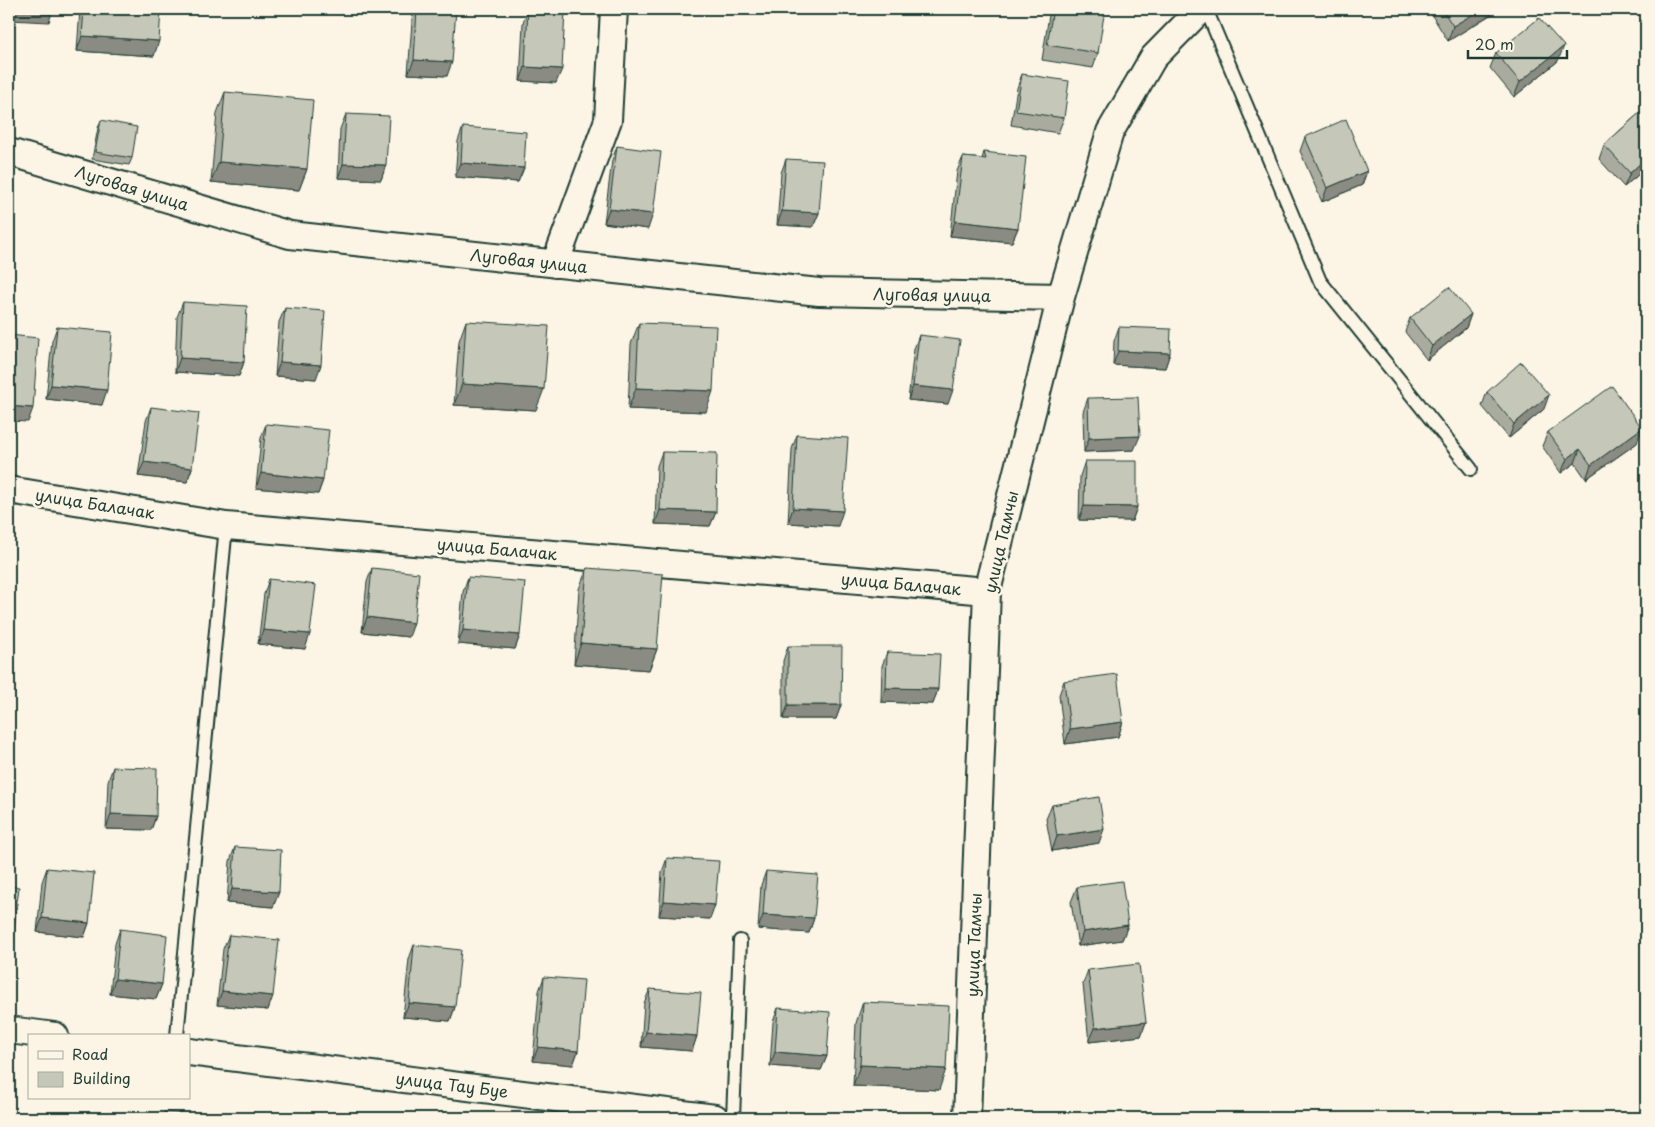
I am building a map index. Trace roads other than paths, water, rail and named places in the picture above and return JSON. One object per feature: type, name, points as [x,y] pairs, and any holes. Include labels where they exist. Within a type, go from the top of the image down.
[{"type":"street","points":[[555,264],[608,120],[614,9]]},
{"type":"street","name":"улица Тамчы","points":[[967,1118],[988,591],[1060,297],[1110,132],[1153,58],[1201,9]]},
{"type":"street","name":"Луговая улица","points":[[9,152],[290,235],[819,292],[1060,297]]},
{"type":"street","name":"улица Балачак","points":[[9,490],[226,526],[988,591]]},
{"type":"street","points":[[9,1030],[40,1034]]},
{"type":"street","name":"улица Тау Буе","points":[[190,1052],[715,1118]]},
{"type":"lane","points":[[1206,9],[1320,281],[1471,469]]},
{"type":"lane","points":[[177,1034],[226,526]]},
{"type":"lane","points":[[734,1118],[740,941]]}]
